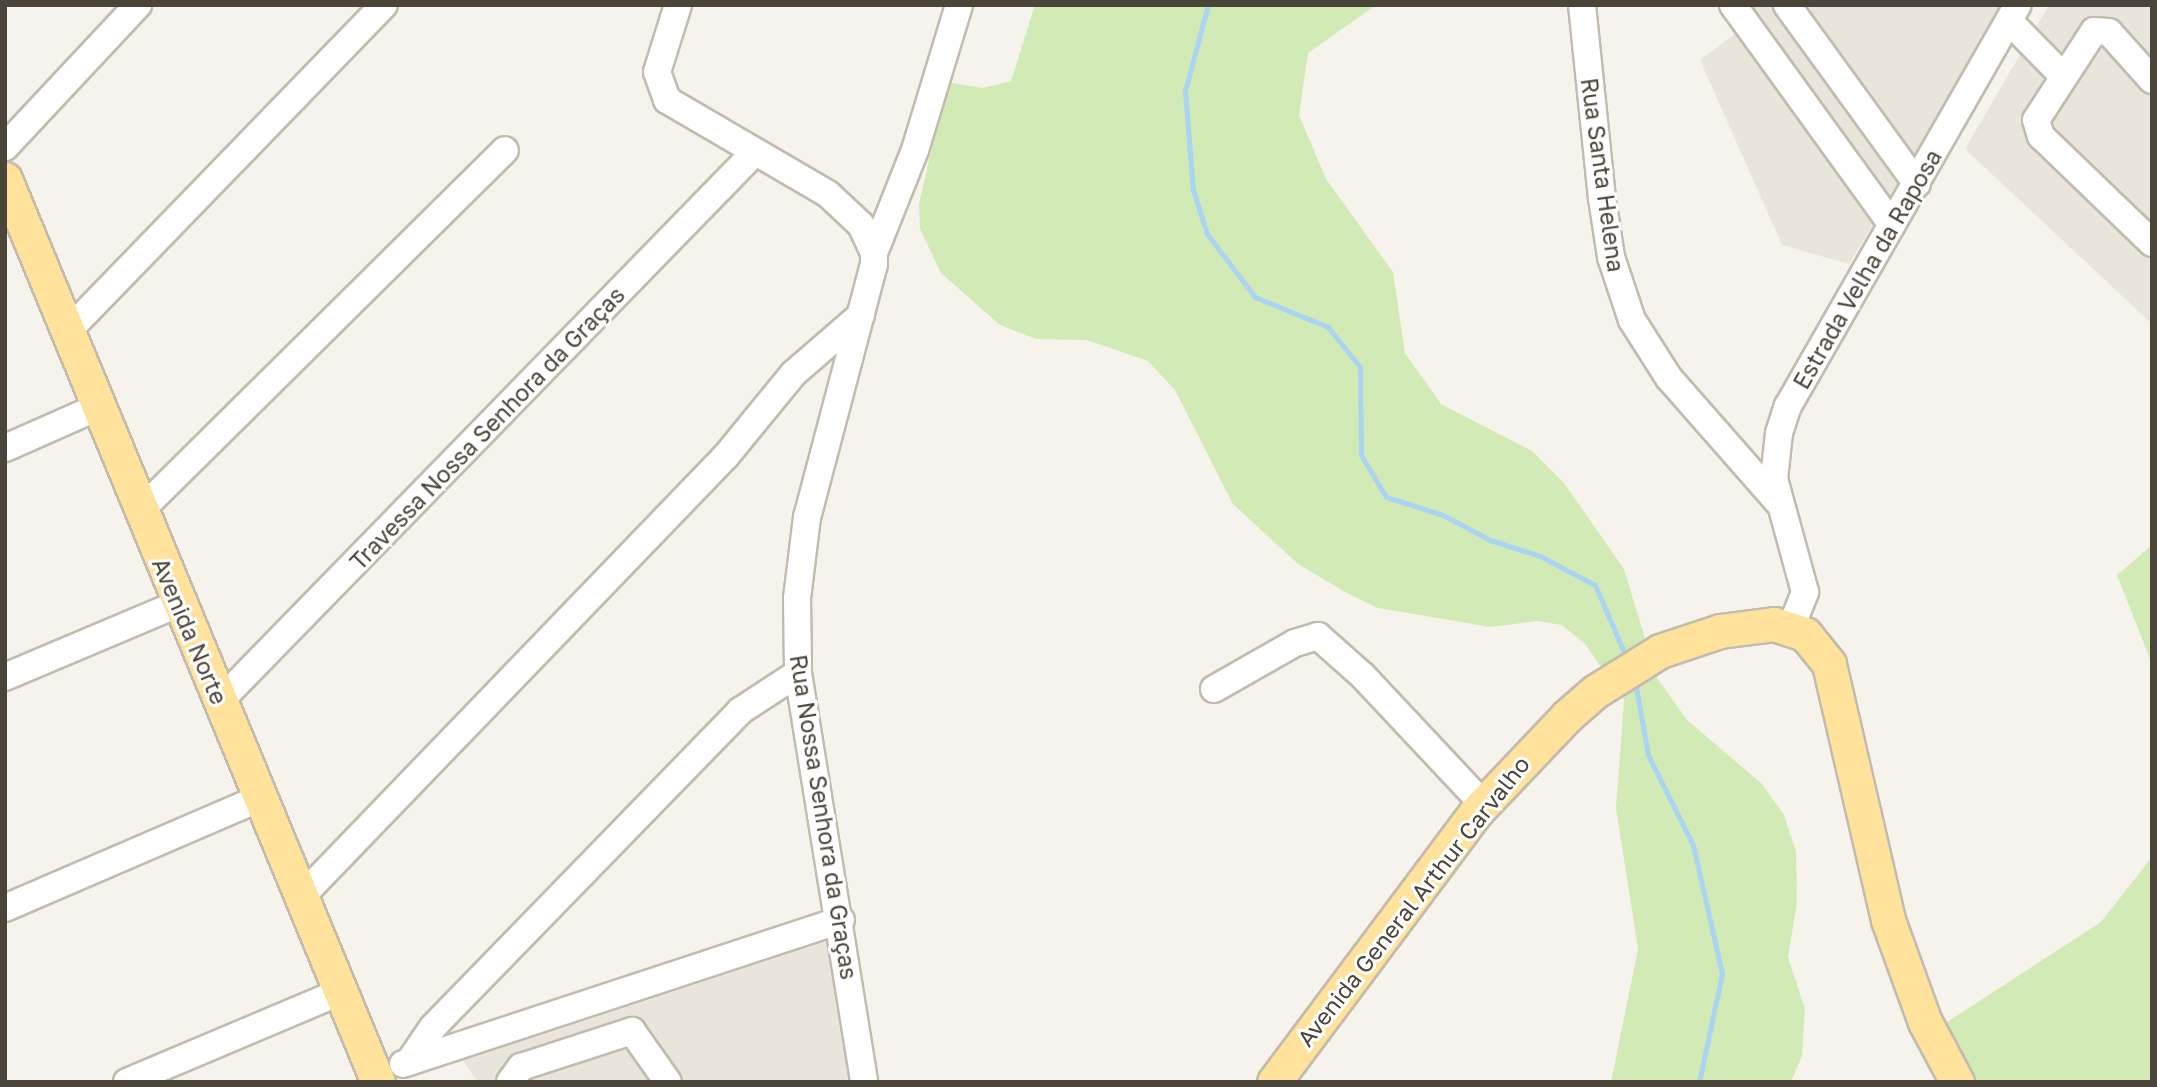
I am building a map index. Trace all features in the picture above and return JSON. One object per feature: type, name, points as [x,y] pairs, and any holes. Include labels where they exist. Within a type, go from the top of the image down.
[{"type":"main road","name":"Avenida Norte","points":[[5,179],[13,220],[67,332],[377,1078]]},
{"type":"main road","name":"Avenida General Arthur Carvalho","points":[[1274,1082],[1483,804],[1530,750],[1631,668],[1720,631],[1749,625],[1791,627]]},
{"type":"main road","points":[[1791,627],[1818,646],[1837,686],[1888,920],[1925,1022],[1957,1082]]},
{"type":"street","points":[[5,147],[138,5]]},
{"type":"street","points":[[67,332],[384,5]]},
{"type":"street","points":[[678,5],[659,60],[660,91],[677,108],[848,210],[874,253]]},
{"type":"street","name":"Rua Nossa Senhora da Graças","points":[[864,1082],[841,920],[798,673],[800,556],[874,253],[911,162],[959,5]]},
{"type":"street","name":"Rua Santa Helena","points":[[1582,5],[1602,198],[1611,257],[1632,320],[1669,378],[1777,501]]},
{"type":"street","points":[[1733,5],[1892,225]]},
{"type":"street","points":[[1787,5],[1917,184]]},
{"type":"street","points":[[2013,13],[2063,76]]},
{"type":"street","name":"Estrada Velha da Raposa","points":[[1791,627],[1805,592],[1777,501],[1775,457],[1788,406],[2013,13]]},
{"type":"street","points":[[2152,80],[2120,42],[2101,30],[2088,35],[2036,120],[2038,130],[2152,243]]},
{"type":"street","points":[[141,511],[505,150]]},
{"type":"street","name":"Travessa Nossa Senhora da Graças","points":[[219,701],[754,153]]},
{"type":"street","points":[[301,897],[726,456],[793,374],[861,315]]},
{"type":"street","points":[[5,448],[98,407]]},
{"type":"street","points":[[5,677],[178,604]]},
{"type":"street","points":[[1214,689],[1295,643],[1318,636],[1362,675],[1483,804]]},
{"type":"street","points":[[409,1062],[433,1027],[740,711],[798,673]]},
{"type":"street","points":[[5,908],[260,799]]},
{"type":"street","points":[[377,1078],[409,1062],[841,920]]},
{"type":"street","points":[[127,1082],[340,992]]},
{"type":"street","points":[[510,1082],[521,1067],[632,1031],[668,1082]]},
{"type":"shaded area","points":[[1722,5],[2004,5],[1849,264],[1782,245],[1700,60],[1739,31]]},
{"type":"shaded area","points":[[2049,5],[2152,5],[2152,324],[1965,149]]},
{"type":"shaded area","points":[[831,940],[852,1082],[478,1082],[463,1061]]},
{"type":"green space","points":[[1035,5],[1376,5],[1308,53],[1299,115],[1326,179],[1393,272],[1405,353],[1441,404],[1532,451],[1564,483],[1624,569],[1657,678],[1687,720],[1762,784],[1784,815],[1796,852],[1797,903],[1788,957],[1805,1009],[1802,1056],[1791,1082],[1611,1082],[1638,949],[1616,808],[1624,700],[1585,644],[1562,625],[1537,621],[1490,627],[1378,608],[1345,592],[1298,564],[1233,504],[1175,390],[1148,361],[1087,340],[1036,339],[1000,325],[941,273],[920,229],[919,204],[947,82],[983,88],[1011,81]]},
{"type":"green space","points":[[2152,545],[2152,664],[2117,575]]},
{"type":"green space","points":[[2152,857],[2152,1082],[1973,1082],[1938,1028],[2101,922]]},
{"type":"waterway","points":[[1208,5],[1185,91],[1193,190],[1207,234],[1255,297],[1328,327],[1360,367],[1361,455],[1386,497],[1443,515],[1490,540],[1540,556],[1595,585],[1627,659]]},
{"type":"waterway","points":[[1635,681],[1648,755],[1693,845],[1722,974],[1699,1082]]}]
